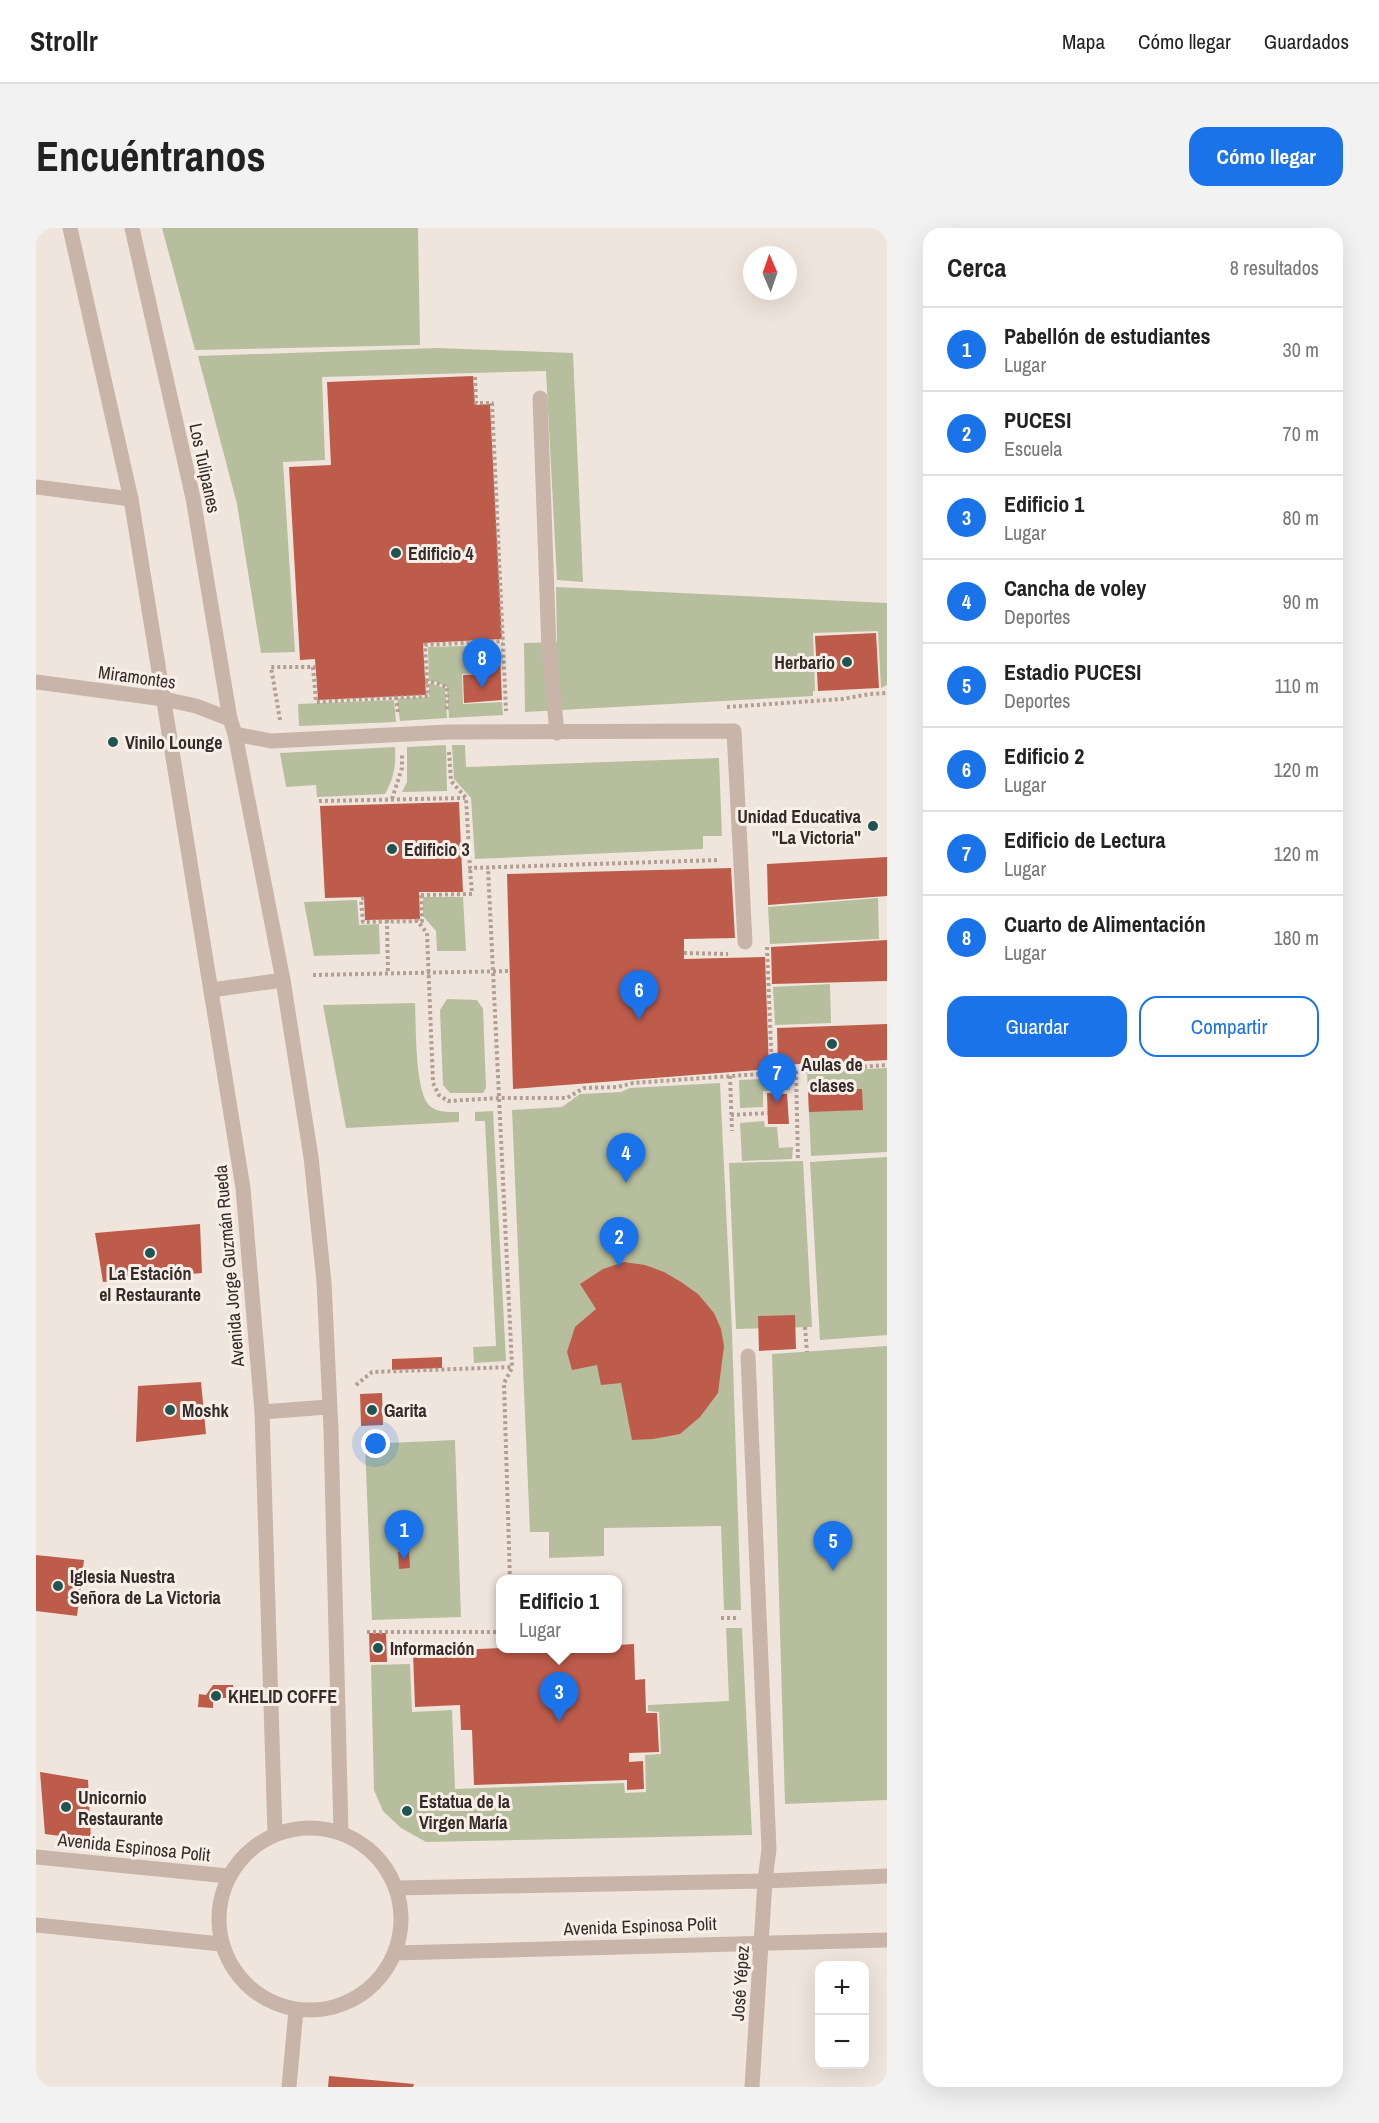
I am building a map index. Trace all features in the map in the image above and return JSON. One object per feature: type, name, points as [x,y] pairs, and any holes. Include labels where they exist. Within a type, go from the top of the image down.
[{"type":"street","points":[[70,228],[131,499],[164,699]]},
{"type":"street","name":"Los Tulipanes","points":[[132,228],[193,498],[230,719]]},
{"type":"street","points":[[540,398],[549,650],[557,733]]},
{"type":"street","points":[[36,487],[131,499]]},
{"type":"street","name":"Miramontes","points":[[36,682],[164,699],[196,706],[230,719]]},
{"type":"street","name":"Avenida Jorge Guzmán Rueda","points":[[164,699],[243,1188],[262,1412],[275,1834]]},
{"type":"street","points":[[230,719],[235,734],[283,980],[314,1191],[324,1282],[328,1407],[331,1430],[341,1833]]},
{"type":"street","points":[[235,734],[271,741],[448,732],[734,731],[745,942]]},
{"type":"street","points":[[211,990],[283,980]]},
{"type":"street","name":"José Yépez","points":[[748,1356],[769,1849],[752,2087]]},
{"type":"street","points":[[262,1412],[328,1407]]},
{"type":"street","points":[[298,1828],[321,1828],[341,1833],[366,1847],[384,1865],[396,1888],[401,1910],[401,1932],[395,1953],[381,1977],[360,1995],[336,2007],[296,2010],[280,2005],[254,1991],[234,1970],[221,1944],[218,1921],[220,1898],[228,1876],[241,1859],[257,1844],[275,1834],[298,1828]]},
{"type":"street","name":"Avenida Espinosa Polit","points":[[36,1857],[228,1876]]},
{"type":"street","points":[[396,1888],[765,1881],[887,1876]]},
{"type":"street","points":[[36,1925],[221,1944]]},
{"type":"street","name":"Avenida Espinosa Polit","points":[[395,1953],[887,1940]]},
{"type":"street","points":[[288,2087],[296,2010]]},
{"type":"path","points":[[475,377],[476,403],[492,402],[507,719]]},
{"type":"path","points":[[313,667],[316,702],[428,696],[425,645],[503,641]]},
{"type":"path","points":[[364,898],[361,898],[363,922],[422,921],[420,895],[472,894],[466,798],[451,781],[447,687],[427,682]]},
{"type":"path","points":[[392,799],[402,768],[401,746]]},
{"type":"path","points":[[319,801],[466,798]]},
{"type":"path","points":[[470,868],[705,861]]},
{"type":"path","points":[[488,868],[512,1367],[504,1383],[510,1575]]},
{"type":"path","points":[[417,920],[427,933],[433,1083],[439,1095],[448,1101],[567,1098],[584,1088],[887,1065]]},
{"type":"path","points":[[387,921],[388,974]]},
{"type":"path","points":[[313,975],[509,971]]},
{"type":"path","points":[[796,1071],[798,1161]]},
{"type":"path","points":[[730,1076],[732,1131]]},
{"type":"path","points":[[731,1115],[768,1113]]},
{"type":"path","points":[[805,1327],[807,1352]]},
{"type":"path","points":[[356,1385],[372,1372],[512,1367]]},
{"type":"path","points":[[366,1632],[496,1632]]},
{"type":"green space","points":[[162,228],[418,228],[420,345],[195,350]]},
{"type":"green space","points":[[437,348],[573,353],[583,582],[557,580],[546,371],[322,377],[325,460],[283,462],[295,652],[261,653],[237,504],[198,356]]},
{"type":"green space","points":[[556,587],[887,603],[887,685],[881,688],[878,631],[813,633],[815,691],[813,691],[813,696],[525,712],[524,643],[557,642]]},
{"type":"green space","points":[[497,645],[497,651],[479,653],[480,673],[462,674],[463,704],[502,702],[503,715],[449,718],[447,687],[429,681],[428,647]]},
{"type":"green space","points":[[429,683],[445,688],[447,718],[400,721],[397,699],[429,697]]},
{"type":"green space","points":[[394,700],[396,722],[299,726],[298,704]]},
{"type":"green space","points":[[446,745],[447,791],[402,792],[407,782],[407,747]]},
{"type":"green space","points":[[452,745],[465,745],[466,767],[719,758],[722,836],[703,836],[703,849],[475,859],[471,798],[454,779]]},
{"type":"green space","points":[[395,747],[394,772],[385,794],[317,797],[316,785],[286,787],[280,753]]},
{"type":"green space","points":[[423,897],[463,897],[466,951],[437,951],[436,931],[423,916]]},
{"type":"green space","points":[[878,898],[879,939],[770,944],[768,907]]},
{"type":"green space","points":[[357,900],[359,925],[379,924],[380,954],[314,956],[304,902]]},
{"type":"green space","points":[[830,984],[831,1023],[775,1025],[773,987]]},
{"type":"green space","points":[[447,999],[477,1000],[483,1009],[486,1088],[483,1093],[450,1093],[443,1085],[440,1010]]},
{"type":"green space","points":[[415,1003],[418,1071],[424,1096],[434,1109],[459,1112],[459,1122],[346,1128],[323,1005]]},
{"type":"green space","points":[[887,1068],[887,1152],[811,1156],[807,1072]]},
{"type":"green space","points":[[789,1078],[790,1090],[763,1091],[763,1107],[740,1108],[739,1080]]},
{"type":"green space","points":[[720,1083],[732,1332],[741,1610],[724,1610],[721,1526],[604,1528],[604,1556],[549,1558],[549,1532],[530,1532],[512,1110],[562,1107],[580,1094],[621,1092],[630,1088]]},
{"type":"green space","points":[[493,1111],[506,1361],[474,1363],[473,1347],[496,1346],[485,1121],[475,1121],[475,1112]]},
{"type":"green space","points":[[764,1121],[765,1127],[777,1127],[779,1148],[793,1147],[792,1159],[742,1161],[740,1123]]},
{"type":"green space","points":[[887,1157],[887,1335],[820,1340],[810,1162]]},
{"type":"green space","points":[[803,1161],[812,1327],[736,1329],[729,1163]]},
{"type":"green space","points":[[887,1346],[887,1800],[785,1804],[772,1354]]},
{"type":"green space","points":[[455,1440],[461,1617],[372,1620],[365,1444]]},
{"type":"green space","points":[[726,1628],[742,1628],[752,1835],[426,1842],[401,1828],[383,1811],[374,1790],[371,1665],[410,1664],[412,1712],[452,1710],[455,1789],[624,1783],[625,1793],[646,1792],[645,1755],[661,1754],[659,1712],[648,1711],[648,1705],[729,1701]]},
{"type":"building","name":"Edificio 4","points":[[473,376],[475,405],[490,404],[502,639],[423,643],[426,695],[318,700],[315,659],[300,660],[289,467],[331,465],[327,382]]},
{"type":"building","name":"Herbario","points":[[876,633],[879,688],[818,691],[815,636]]},
{"type":"building","points":[[480,653],[500,653],[502,700],[464,703],[463,675],[481,674]]},
{"type":"building","name":"Edificio 3","points":[[459,802],[463,892],[419,892],[420,919],[365,920],[364,897],[325,898],[320,806]]},
{"type":"building","points":[[887,857],[887,896],[768,905],[767,864]]},
{"type":"building","points":[[731,868],[735,938],[684,939],[684,959],[765,957],[769,1069],[513,1089],[507,874]]},
{"type":"building","points":[[887,940],[887,981],[772,984],[771,947]]},
{"type":"building","name":"Aulas de clases","points":[[887,1024],[887,1060],[778,1065],[777,1028]]},
{"type":"building","points":[[808,1089],[862,1089],[863,1110],[809,1112]]},
{"type":"building","points":[[767,1093],[787,1094],[789,1124],[768,1124]]},
{"type":"building","name":"La Estación el Restaurante","points":[[200,1224],[202,1273],[103,1282],[95,1233]]},
{"type":"building","points":[[624,1262],[645,1265],[681,1282],[698,1294],[714,1313],[721,1329],[724,1346],[718,1393],[700,1417],[680,1434],[632,1440],[621,1383],[601,1385],[597,1365],[572,1370],[567,1352],[575,1327],[596,1309],[580,1284],[603,1269]]},
{"type":"building","points":[[795,1315],[796,1349],[759,1351],[758,1316]]},
{"type":"building","points":[[442,1357],[442,1368],[392,1370],[392,1359]]},
{"type":"building","name":"Moshk","points":[[201,1382],[206,1434],[136,1442],[138,1386]]},
{"type":"building","name":"Garita","points":[[382,1393],[383,1425],[361,1426],[360,1394]]},
{"type":"building","points":[[409,1551],[410,1568],[399,1569],[398,1552]]},
{"type":"building","name":"Iglesia Nuestra Señora de La Victoria","points":[[36,1555],[84,1560],[77,1616],[36,1611]]},
{"type":"building","name":"Información","points":[[369,1633],[386,1633],[387,1662],[370,1662]]},
{"type":"building","points":[[634,1644],[635,1680],[645,1679],[646,1713],[657,1713],[659,1752],[629,1753],[629,1762],[643,1761],[644,1789],[627,1790],[627,1780],[474,1785],[472,1730],[461,1730],[460,1705],[415,1707],[413,1652],[496,1648],[496,1653],[622,1653],[622,1645]]},
{"type":"building","name":"KHELID COFFE","points":[[213,1685],[233,1685],[234,1698],[213,1698],[213,1708],[198,1707],[199,1694],[206,1695]]},
{"type":"building","name":"Unicornio Restaurante","points":[[40,1772],[88,1780],[91,1840],[45,1834]]},
{"type":"building","points":[[329,2076],[414,2084],[413,2087],[328,2087]]},
{"type":"place","name":"Edificio 4","points":[[396,553]]},
{"type":"place","name":"Herbario","points":[[847,662]]},
{"type":"place","name":"Cuarto de Alimentación","points":[[482,688]]},
{"type":"place","name":"Vinilo Lounge","points":[[113,742]]},
{"type":"place","name":"Unidad Educativa \"La Victoria\"","points":[[873,826]]},
{"type":"place","name":"Edificio 3","points":[[392,849]]},
{"type":"place","name":"Edificio 2","points":[[639,1020]]},
{"type":"place","name":"Aulas de clases","points":[[832,1044]]},
{"type":"place","name":"Edificio de Lectura","points":[[777,1103]]},
{"type":"place","name":"Cancha de voley","points":[[626,1183]]},
{"type":"place","name":"La Estación el Restaurante","points":[[150,1253]]},
{"type":"place","name":"PUCESI","points":[[619,1267]]},
{"type":"place","name":"Moshk","points":[[170,1410]]},
{"type":"place","name":"Garita","points":[[372,1410]]},
{"type":"place","name":"Pabellón de estudiantes","points":[[404,1560]]},
{"type":"place","name":"Estadio PUCESI","points":[[833,1571]]},
{"type":"place","name":"Iglesia Nuestra Señora de La Victoria","points":[[58,1586]]},
{"type":"place","name":"Información","points":[[378,1648]]},
{"type":"place","name":"KHELID COFFE","points":[[216,1696]]},
{"type":"place","name":"Edificio 1","points":[[559,1722]]},
{"type":"place","name":"Unicornio Restaurante","points":[[66,1807]]},
{"type":"place","name":"Estatua de la Virgen María","points":[[407,1811]]}]
